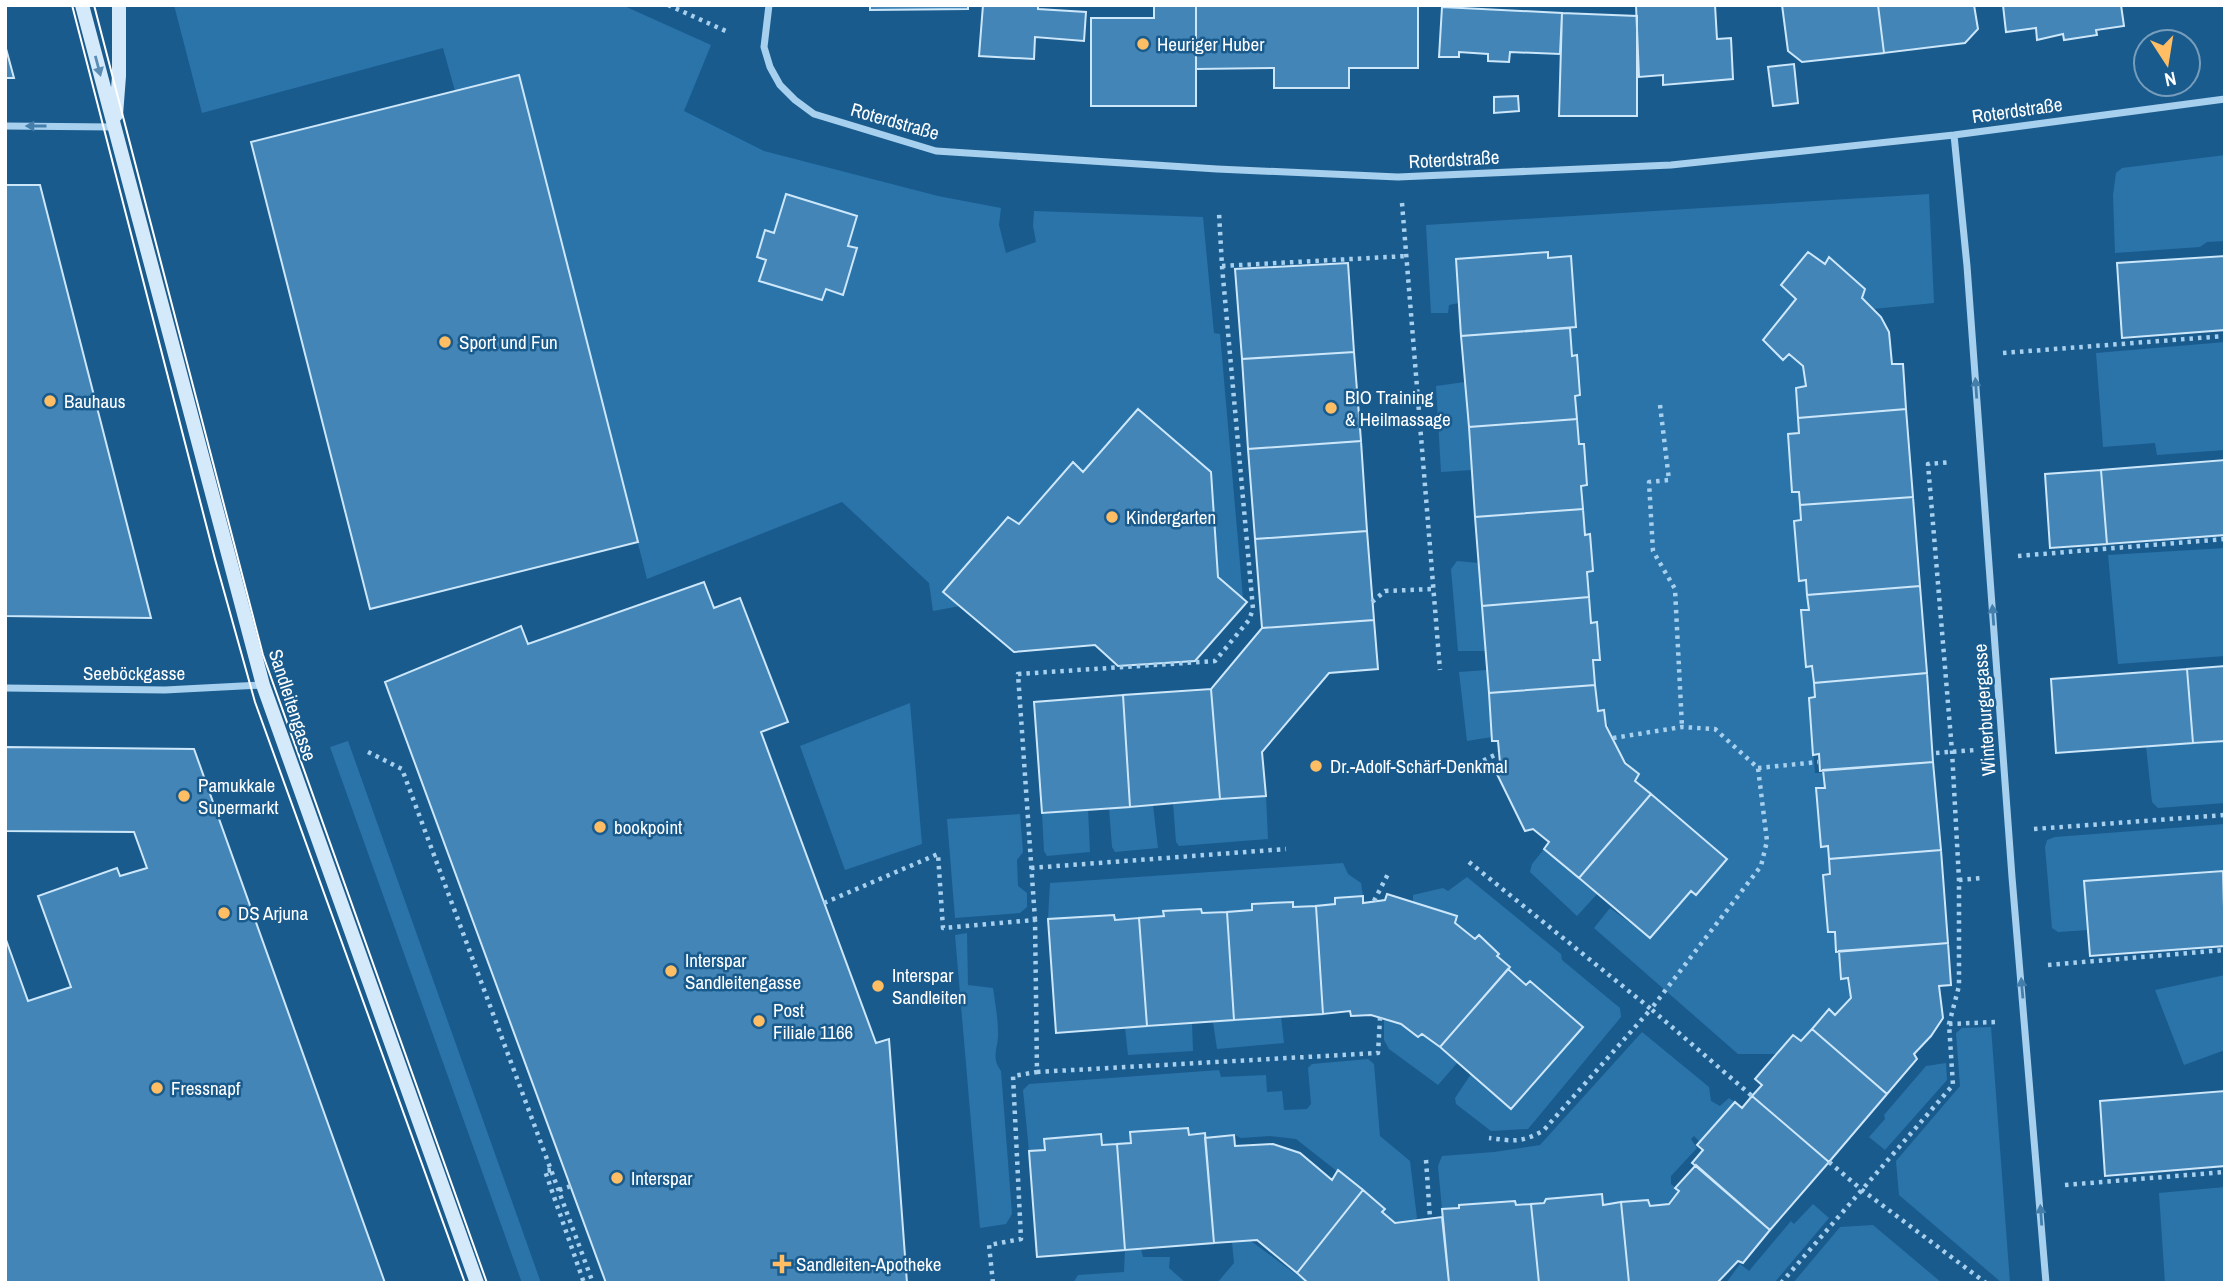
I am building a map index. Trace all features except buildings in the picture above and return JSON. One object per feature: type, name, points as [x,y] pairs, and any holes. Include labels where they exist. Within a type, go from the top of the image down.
[{"type":"main road","name":"Sandleitengasse","points":[[82,5],[263,685],[477,1283]]},
{"type":"main road","name":"Sandleitengasse","points":[[115,127],[119,76],[119,5]]},
{"type":"street","name":"Roterdstraße","points":[[769,5],[764,47],[770,67],[780,85],[814,114],[936,150],[1203,168],[1398,177],[1671,165],[1954,135],[2225,99]]},
{"type":"street","points":[[5,126],[115,127]]},
{"type":"street","name":"Winterburgergasse","points":[[1954,135],[1968,279],[2046,1283]]},
{"type":"street","name":"Seeböckgasse","points":[[5,688],[166,690],[263,685]]},
{"type":"path","points":[[668,5],[728,32]]},
{"type":"path","points":[[1398,177],[1407,256],[1440,670]]},
{"type":"path","points":[[1037,1072],[1035,920],[1018,674],[1215,661],[1249,620],[1253,609],[1219,213]]},
{"type":"path","points":[[1222,266],[1407,256]]},
{"type":"path","points":[[2003,353],[2225,337]]},
{"type":"path","points":[[1660,404],[1669,480],[1648,482],[1653,551],[1675,589],[1682,727]]},
{"type":"path","points":[[1781,1283],[1953,1085],[1949,1024],[1959,986],[1959,880],[1952,751],[1928,464],[1951,462]]},
{"type":"path","points":[[2018,556],[2225,540]]},
{"type":"path","points":[[1373,602],[1385,591],[1432,589]]},
{"type":"path","points":[[1253,609],[1261,609]]},
{"type":"path","points":[[1489,1138],[1527,1140],[1543,1131],[1651,1009],[1761,866],[1768,841],[1758,768],[1715,729],[1682,727],[1613,738]]},
{"type":"path","points":[[1936,753],[1975,750]]},
{"type":"path","points":[[368,752],[402,769],[593,1283]]},
{"type":"path","points":[[1468,768],[1499,753]]},
{"type":"path","points":[[1758,768],[1818,762]]},
{"type":"path","points":[[2009,830],[2225,815]]},
{"type":"path","points":[[1031,868],[1286,849]]},
{"type":"path","points":[[824,903],[938,854],[943,928],[1035,920]]},
{"type":"path","points":[[1469,862],[1651,1009],[1752,1096]]},
{"type":"path","points":[[1374,901],[1388,874]]},
{"type":"path","points":[[1959,880],[1983,878]]},
{"type":"path","points":[[2021,974],[2049,965],[2225,950]]},
{"type":"path","points":[[993,1283],[989,1244],[1021,1238],[1013,1076],[1037,1072],[1378,1053],[1380,1017]]},
{"type":"path","points":[[1949,1024],[1995,1022]]},
{"type":"path","points":[[1426,1160],[1430,1218]]},
{"type":"path","points":[[1829,1162],[1986,1283]]},
{"type":"path","points":[[551,1169],[545,1171],[584,1283]]},
{"type":"path","points":[[2039,1187],[2225,1172]]},
{"type":"path","points":[[559,1190],[572,1186]]},
{"type":"shaded area","points":[[174,5],[622,5],[711,45],[684,111],[764,151],[938,196],[1001,208],[999,225],[1006,253],[1036,242],[1034,211],[1203,217],[1214,333],[1220,334],[1243,598],[1218,577],[1211,472],[1138,409],[1083,472],[1072,462],[1019,524],[1008,518],[943,591],[960,606],[933,611],[929,583],[842,502],[647,579],[519,75],[455,91],[443,48],[202,113]]},
{"type":"shaded area","points":[[2225,155],[2225,241],[2207,242],[2200,247],[2115,253],[2113,195],[2116,173],[2122,168]]},
{"type":"shaded area","points":[[1929,194],[1934,303],[1873,309],[1862,298],[1865,289],[1829,257],[1763,340],[1783,360],[1789,354],[1803,366],[1806,386],[1796,389],[1799,433],[1788,435],[1792,492],[1799,492],[1801,520],[1795,521],[1799,580],[1806,580],[1809,610],[1807,667],[1812,666],[1815,697],[1809,698],[1815,773],[1823,773],[1825,788],[1816,789],[1821,846],[1828,846],[1830,874],[1823,875],[1828,931],[1835,932],[1836,952],[1839,951],[1851,998],[1835,1015],[1829,1010],[1801,1041],[1793,1035],[1777,1054],[1738,1054],[1594,928],[1610,908],[1651,938],[1691,891],[1726,859],[1635,781],[1638,774],[1616,745],[1604,710],[1598,711],[1593,660],[1599,660],[1597,622],[1591,623],[1587,572],[1593,571],[1590,535],[1585,535],[1581,486],[1587,485],[1584,444],[1579,444],[1575,396],[1580,394],[1577,356],[1572,356],[1570,328],[1576,327],[1570,256],[1548,258],[1548,252],[1456,259],[1459,303],[1449,305],[1448,313],[1431,313],[1426,225]]},
{"type":"shaded area","points":[[2225,342],[2225,450],[2157,455],[2155,443],[2103,447],[2096,353]]},
{"type":"shaded area","points":[[1465,382],[1472,470],[1441,472],[1436,386]]},
{"type":"shaded area","points":[[2225,548],[2225,656],[2118,664],[2108,555]]},
{"type":"shaded area","points":[[1457,561],[1479,563],[1486,651],[1458,651],[1451,569]]},
{"type":"shaded area","points":[[1487,670],[1492,737],[1467,741],[1459,672]]},
{"type":"shaded area","points":[[910,703],[922,844],[845,870],[800,746]]},
{"type":"shaded area","points":[[348,741],[541,1283],[522,1283],[330,747]]},
{"type":"shaded area","points":[[2225,741],[2225,803],[2158,808],[2152,802],[2146,746]]},
{"type":"shaded area","points":[[1266,796],[1268,839],[1179,846],[1176,842],[1173,803]]},
{"type":"shaded area","points":[[1153,805],[1158,848],[1115,852],[1112,847],[1109,808]]},
{"type":"shaded area","points":[[1088,809],[1090,852],[1047,856],[1044,851],[1042,813]]},
{"type":"shaded area","points":[[1020,814],[1023,852],[1017,860],[1018,886],[1027,893],[1027,907],[1020,913],[955,918],[947,819]]},
{"type":"shaded area","points":[[2225,824],[2225,870],[2084,881],[2088,930],[2058,932],[2052,928],[2045,847],[2047,840],[2055,837]]},
{"type":"shaded area","points":[[1544,849],[1598,893],[1577,916],[1530,872],[1532,864]]},
{"type":"shaded area","points":[[1343,863],[1348,874],[1361,883],[1363,896],[1335,898],[1335,904],[1293,907],[1293,902],[1252,904],[1252,910],[1202,913],[1201,909],[1164,911],[1164,916],[1115,920],[1114,915],[1048,919],[1050,883]]},
{"type":"shaded area","points":[[1467,877],[1561,954],[1562,960],[1620,1008],[1621,1017],[1528,1129],[1491,1131],[1456,1104],[1455,1098],[1471,1074],[1511,1109],[1583,1027],[1530,981],[1526,985],[1497,956],[1499,953],[1479,936],[1475,939],[1413,902],[1413,895],[1443,888],[1448,891]]},
{"type":"shaded area","points":[[967,933],[968,985],[993,988],[998,1027],[995,1056],[1001,1071],[1012,1214],[1006,1224],[980,1228],[955,935]]},
{"type":"shaded area","points":[[2225,975],[2225,1050],[2184,1065],[2155,990]]},
{"type":"shaded area","points":[[1281,1017],[1284,1043],[1217,1049],[1213,1022]]},
{"type":"shaded area","points":[[1384,1018],[1401,1024],[1418,1037],[1422,1034],[1458,1062],[1438,1085],[1389,1049],[1384,1040]]},
{"type":"shaded area","points":[[1192,1023],[1193,1051],[1128,1055],[1125,1028]]},
{"type":"shaded area","points":[[1991,1027],[2010,1283],[2002,1283],[1899,1195],[1896,1161],[1960,1086],[1956,1033],[1962,1028]]},
{"type":"shaded area","points":[[1642,1032],[1709,1087],[1711,1101],[1720,1106],[1729,1098],[1735,1102],[1700,1142],[1694,1136],[1691,1139],[1697,1148],[1671,1176],[1671,1184],[1679,1191],[1669,1204],[1650,1206],[1647,1200],[1603,1205],[1602,1194],[1516,1205],[1515,1201],[1459,1205],[1459,1208],[1442,1209],[1438,1166],[1442,1156],[1540,1145]]},
{"type":"shaded area","points":[[1368,1059],[1374,1064],[1380,1136],[1410,1161],[1417,1218],[1412,1222],[1395,1223],[1382,1212],[1385,1209],[1296,1139],[1270,1136],[1241,1138],[1234,1135],[1205,1138],[1189,1135],[1187,1128],[1130,1132],[1131,1143],[1102,1145],[1100,1134],[1045,1139],[1045,1150],[1029,1151],[1023,1090],[1029,1084],[1219,1070],[1221,1077],[1266,1075],[1267,1092],[1282,1091],[1284,1110],[1307,1109],[1311,1104],[1308,1068],[1312,1064]]},
{"type":"shaded area","points":[[1946,1063],[1947,1080],[1885,1150],[1869,1137],[1926,1066]]},
{"type":"shaded area","points":[[2225,1187],[2225,1283],[2165,1283],[2159,1193]]},
{"type":"shaded area","points":[[1813,1204],[1829,1218],[1774,1283],[1726,1283],[1740,1264],[1749,1271],[1791,1221],[1794,1224]]},
{"type":"shaded area","points":[[1873,1225],[1942,1283],[1793,1283],[1840,1227]]},
{"type":"shaded area","points":[[1251,1241],[1308,1283],[1217,1283],[1234,1263],[1232,1242]]},
{"type":"shaded area","points":[[1141,1249],[1143,1257],[1170,1257],[1169,1268],[1186,1283],[1073,1283],[1078,1275],[1124,1272],[1125,1250]]},
{"type":"tram line","points":[[72,5],[215,559],[255,702],[465,1283]]},
{"type":"tram line","points":[[94,5],[263,655],[487,1283]]},
{"type":"place","name":"Heuriger Huber","points":[[1143,44]]},
{"type":"place","name":"Sport und Fun","points":[[445,342]]},
{"type":"place","name":"Bauhaus","points":[[50,401]]},
{"type":"place","name":"BIO Training & Heilmassage","points":[[1331,408]]},
{"type":"place","name":"Kindergarten","points":[[1112,517]]},
{"type":"place","name":"Dr.-Adolf-Schärf-Denkmal","points":[[1316,766]]},
{"type":"place","name":"Pamukkale Supermarkt","points":[[184,796]]},
{"type":"place","name":"bookpoint","points":[[600,827]]},
{"type":"place","name":"DS Arjuna","points":[[224,913]]},
{"type":"place","name":"Interspar Sandleitengasse","points":[[671,971]]},
{"type":"place","name":"Interspar Sandleiten","points":[[878,986]]},
{"type":"place","name":"Post Filiale 1166","points":[[759,1021]]},
{"type":"place","name":"Fressnapf","points":[[157,1088]]},
{"type":"place","name":"Interspar","points":[[617,1178]]},
{"type":"place","name":"Sandleiten-Apotheke","points":[[782,1264]]}]
